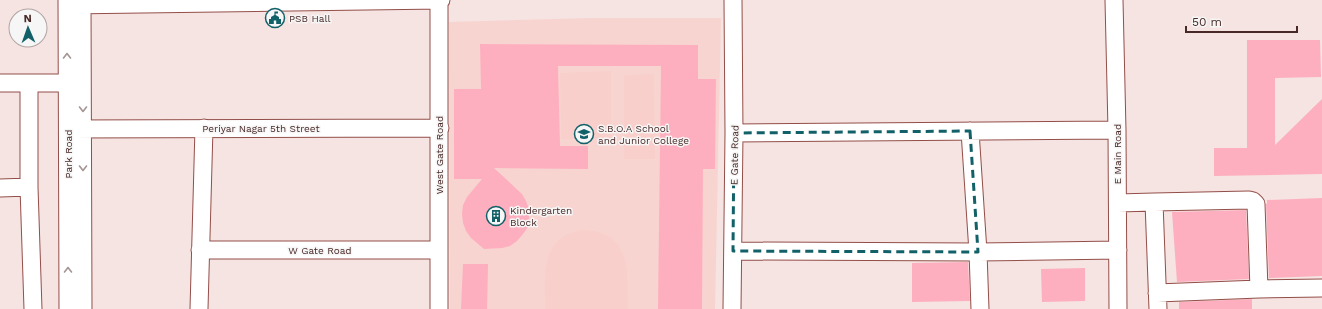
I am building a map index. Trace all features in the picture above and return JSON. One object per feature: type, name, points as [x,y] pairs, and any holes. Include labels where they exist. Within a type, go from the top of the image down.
[{"type":"street","points":[[75,3],[440,0]]},
{"type":"street","name":"West Gate Road","points":[[439,309],[440,0]]},
{"type":"street","name":"E Gate Road","points":[[732,309],[734,133],[733,0]]},
{"type":"street","name":"E Main Road","points":[[1114,0],[1118,203],[1118,309]]},
{"type":"street","name":"Park Road","points":[[75,3],[67,83],[75,129],[83,309]]},
{"type":"street","name":"Park Road","points":[[68,309],[75,129],[75,3]]},
{"type":"street","points":[[0,83],[67,83]]},
{"type":"street","points":[[29,84],[29,187],[33,309]]},
{"type":"street","points":[[199,309],[204,128]]},
{"type":"street","name":"Periyar Nagar 5th Street","points":[[75,129],[440,128]]},
{"type":"street","points":[[734,133],[1117,130]]},
{"type":"street","points":[[970,131],[978,252],[980,309]]},
{"type":"street","points":[[0,188],[29,187]]},
{"type":"street","points":[[1118,203],[1253,201],[1256,204],[1259,289]]},
{"type":"street","points":[[1154,202],[1158,301],[1259,289],[1322,288]]},
{"type":"street","name":"W Gate Road","points":[[200,250],[439,250]]},
{"type":"street","points":[[733,251],[978,252],[1118,250]]},
{"type":"highlighted area","points":[[970,131],[978,252],[733,251],[734,133]]},
{"type":"shaded area","name":"S.B.O.A School and Junior College","points":[[590,18],[721,18],[715,309],[450,309],[449,22]]},
{"type":"shaded area","points":[[611,71],[611,138],[561,139],[560,73]]},
{"type":"shaded area","points":[[654,74],[655,159],[624,159],[624,75]]},
{"type":"shaded area","points":[[582,230],[599,232],[611,238],[619,246],[624,256],[628,281],[628,309],[545,309],[545,271],[551,250],[558,241],[568,234]]},
{"type":"building","points":[[1247,40],[1320,40],[1321,77],[1275,78],[1275,145],[1322,99],[1322,174],[1214,176],[1214,148],[1247,148]]},
{"type":"building","points":[[480,44],[698,45],[698,79],[716,79],[715,169],[703,169],[702,309],[658,309],[661,66],[558,66],[560,146],[588,146],[588,169],[494,168],[522,194],[529,209],[528,227],[517,241],[510,246],[502,248],[484,249],[471,238],[463,223],[463,205],[467,197],[482,179],[454,179],[454,89],[481,89]]},
{"type":"building","points":[[1322,198],[1322,276],[1269,278],[1267,200]]},
{"type":"building","points":[[1246,210],[1249,279],[1177,282],[1172,212]]},
{"type":"building","points":[[968,262],[970,301],[912,302],[912,263]]},
{"type":"building","points":[[463,264],[488,264],[487,309],[461,309]]},
{"type":"building","points":[[1085,268],[1085,301],[1042,302],[1041,269]]},
{"type":"building","points":[[1252,299],[1252,309],[1179,309],[1179,302]]},
{"type":"place","name":"PSB Hall","points":[[275,18]]},
{"type":"place","name":"S.B.O.A School and Junior College","points":[[584,134]]},
{"type":"place","name":"Kindergarten Block","points":[[496,216]]}]
